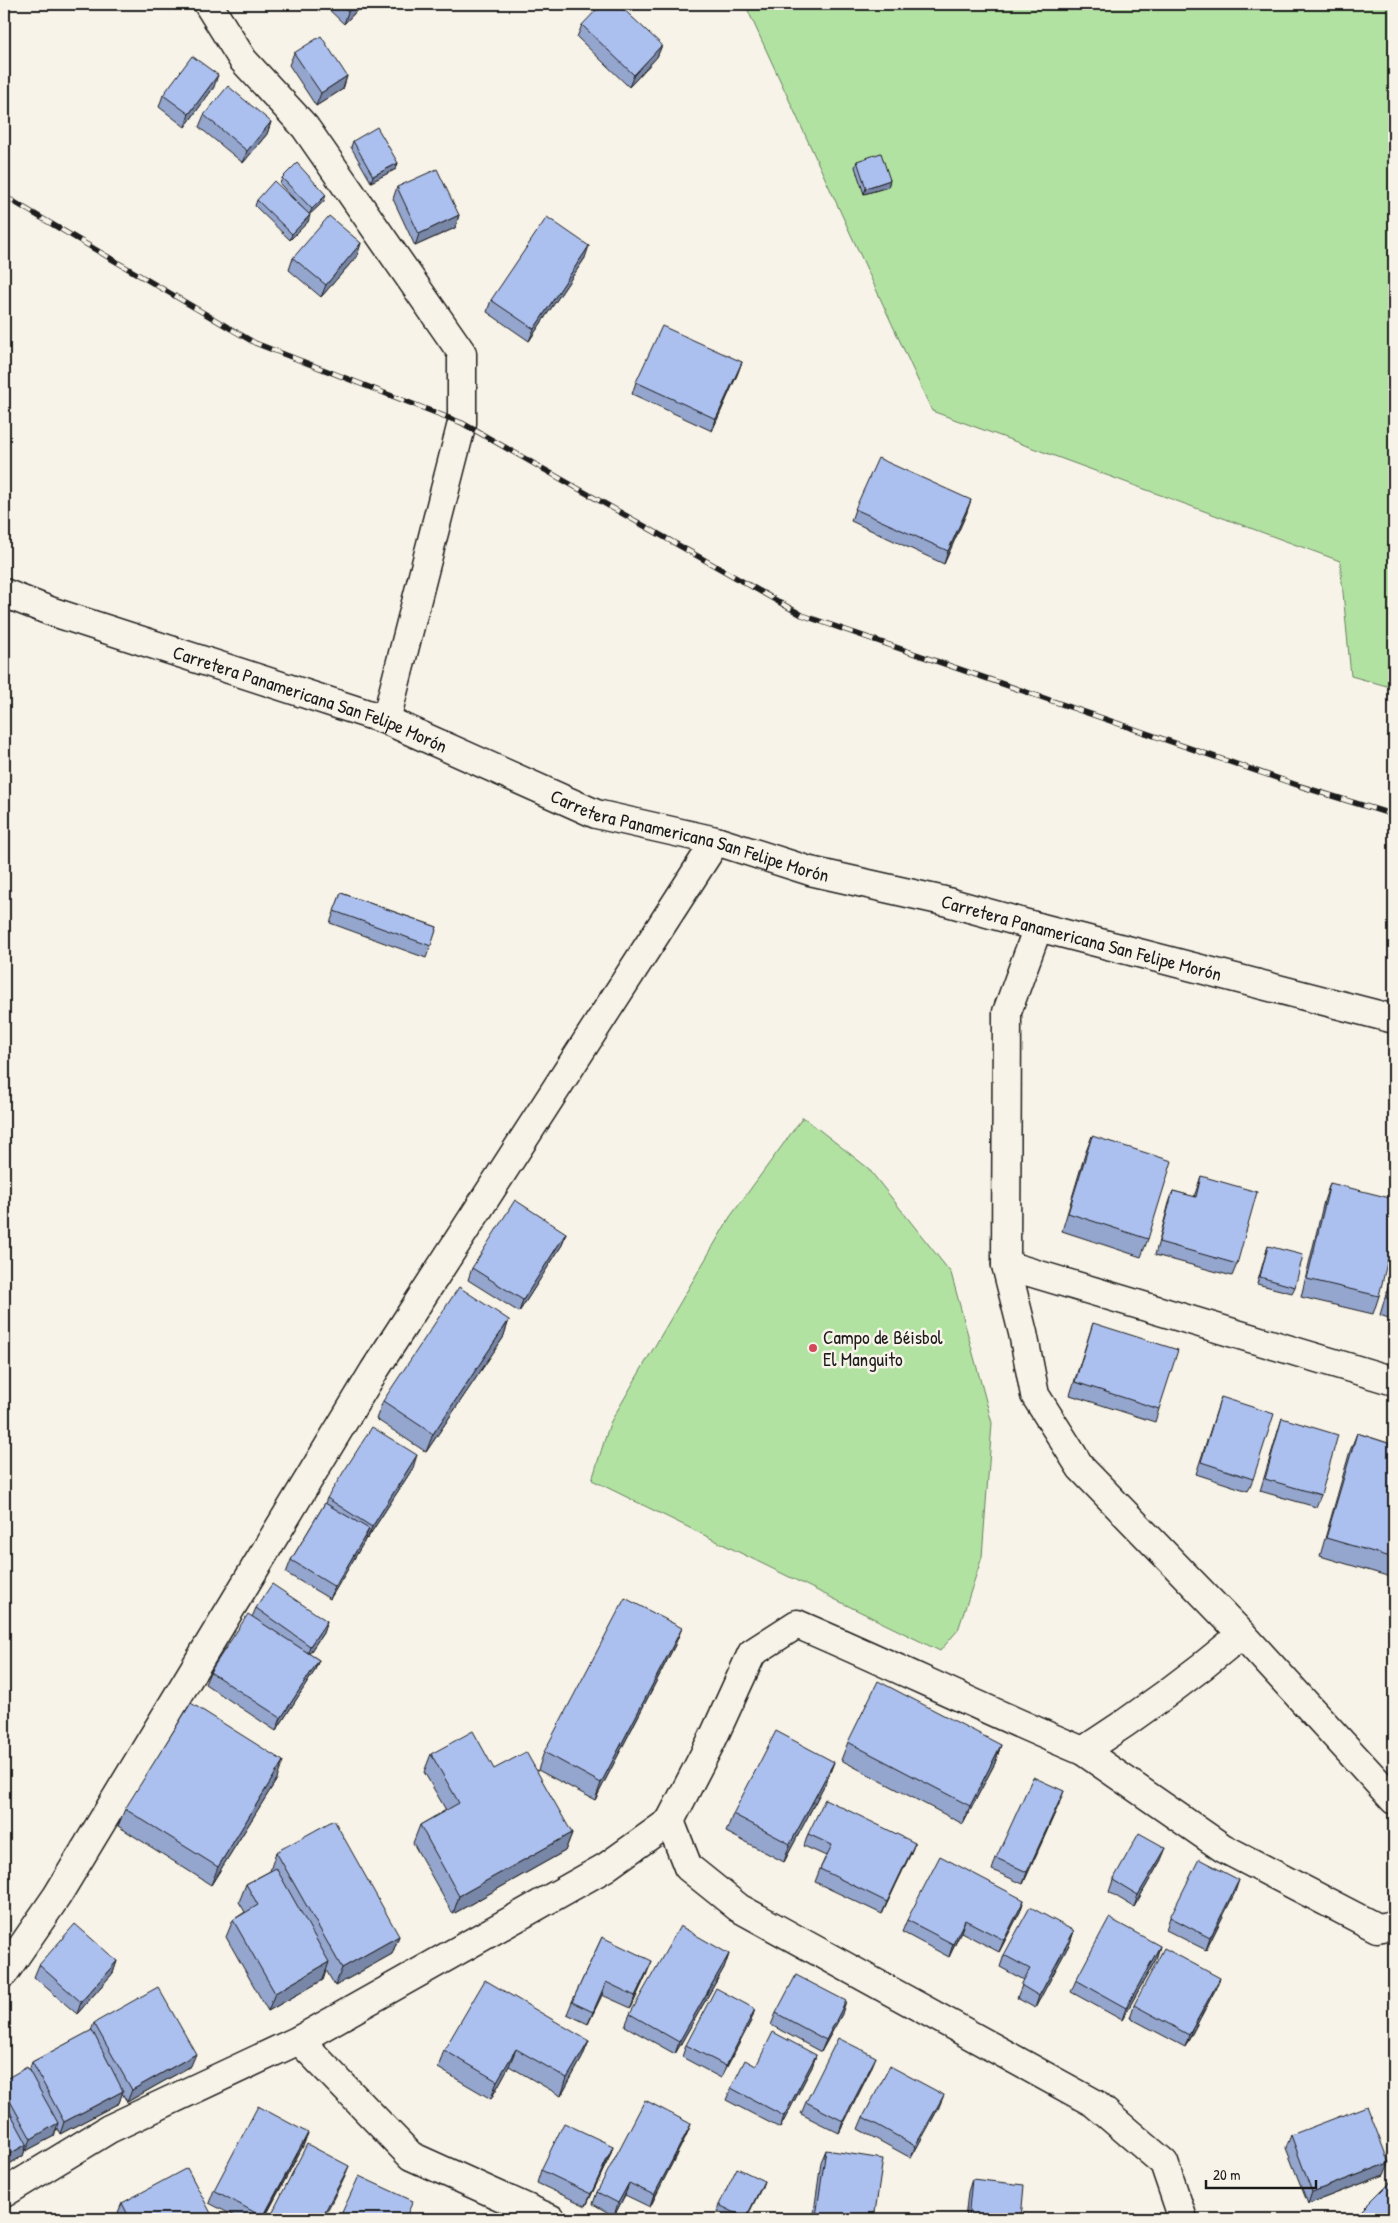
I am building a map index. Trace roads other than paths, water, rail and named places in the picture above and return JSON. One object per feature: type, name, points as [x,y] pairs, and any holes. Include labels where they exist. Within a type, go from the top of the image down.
[{"type":"street","points":[[208,4],[242,60],[305,127],[462,353],[462,423],[386,720]]},
{"type":"street","name":"Carretera Panamericana San Felipe Morón","points":[[4,593],[50,611],[386,720],[596,814],[716,841],[810,871],[944,901],[1038,928],[1394,1019]]},
{"type":"street","points":[[4,1973],[57,1896],[374,1370],[716,841]]},
{"type":"street","points":[[1038,928],[1007,1012],[1006,1265],[1035,1395],[1081,1468],[1242,1634],[1394,1800]]},
{"type":"street","points":[[1006,1265],[1394,1381]]},
{"type":"street","points":[[4,2193],[110,2128],[300,2040],[606,1867],[670,1821],[712,1738],[752,1652],[797,1624],[986,1710],[1083,1751],[1223,1848],[1377,1928],[1394,1924]]},
{"type":"street","points":[[1083,1751],[1182,1683],[1242,1634]]},
{"type":"street","points":[[670,1821],[688,1867],[739,1908],[1094,2103],[1164,2163],[1183,2219]]},
{"type":"street","points":[[300,2040],[411,2156],[551,2219]]},
{"type":"railway","points":[[4,196],[255,343],[462,423],[802,615],[1300,786],[1394,815]]},
{"type":"place","name":"Campo de Béisbol El Manguito","points":[[813,1348]]}]
